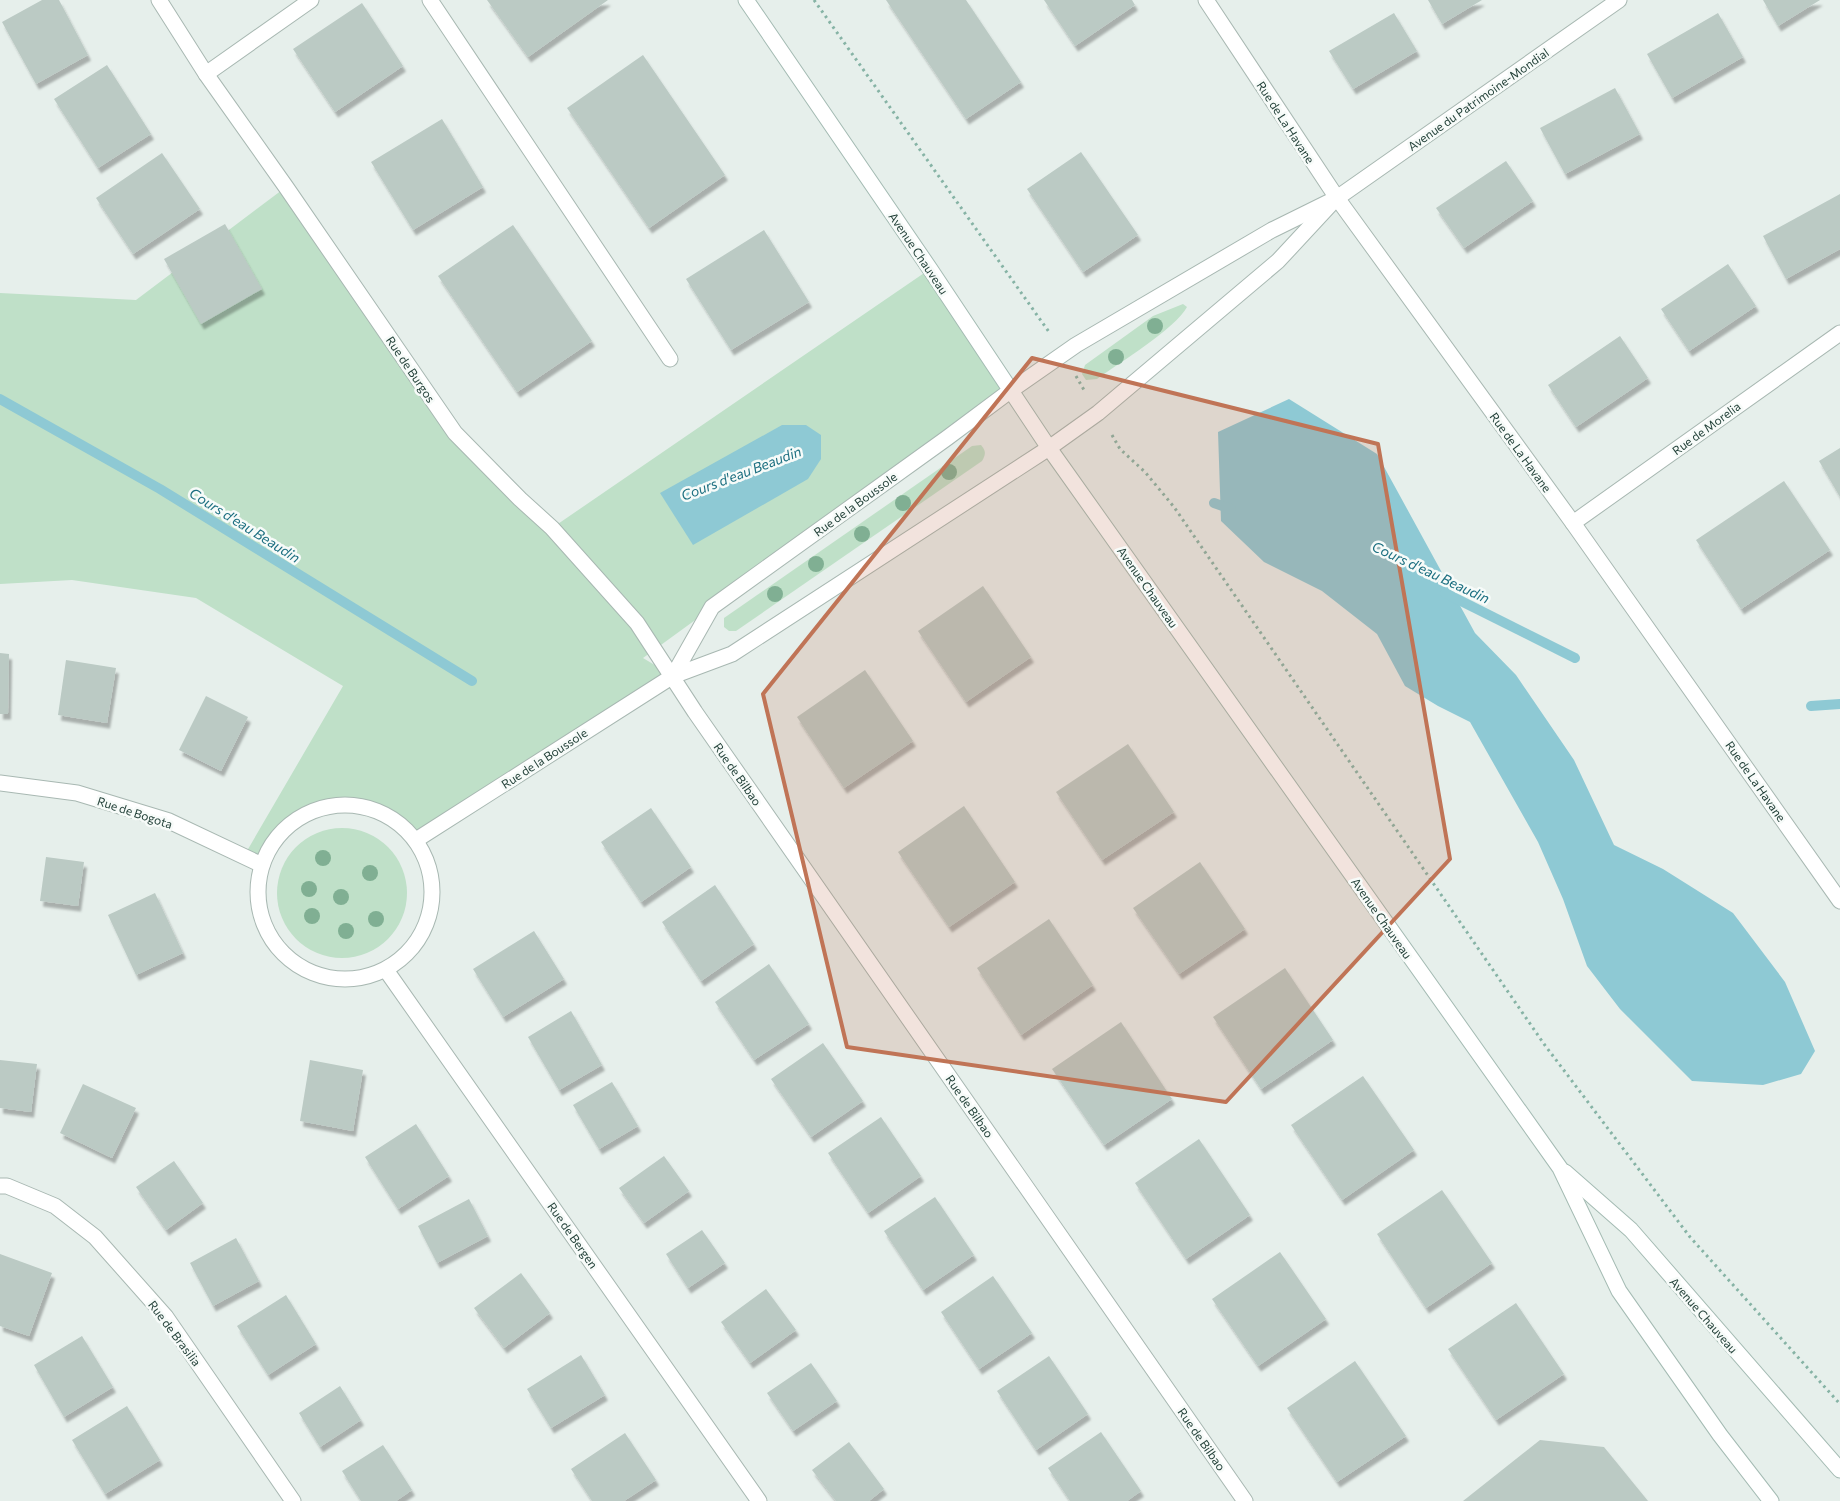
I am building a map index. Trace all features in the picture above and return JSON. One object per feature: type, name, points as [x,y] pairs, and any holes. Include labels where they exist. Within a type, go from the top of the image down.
[{"type":"street","name":"Rue de Burgos","points":[[159,0],[206,74],[455,433],[520,499],[552,528],[637,623],[695,712]]},
{"type":"street","points":[[206,74],[311,0]]},
{"type":"street","points":[[430,0],[670,359]]},
{"type":"street","name":"Avenue Chauveau","points":[[746,0],[930,269],[1049,448],[1560,1168],[1619,1291],[1720,1435],[1772,1501]]},
{"type":"street","name":"Rue de La Havane","points":[[1206,0],[1337,198],[1572,523],[1840,900]]},
{"type":"street","name":"Avenue du Patrimoine-Mondial","points":[[1062,354],[1272,230],[1337,198],[1619,0]]},
{"type":"street","name":"Avenue du Patrimoine-Mondial","points":[[1098,413],[1278,261],[1337,198]]},
{"type":"street","name":"Rue de Morelia","points":[[1572,523],[1840,333]]},
{"type":"street","name":"Rue de la Boussole","points":[[673,676],[712,607],[1062,354]]},
{"type":"street","name":"Rue de la Boussole","points":[[416,840],[673,676],[732,654],[1049,448],[1098,413]]},
{"type":"street","name":"Rue de Bilbao","points":[[695,712],[1245,1501]]},
{"type":"street","name":"Rue de Bogota","points":[[0,783],[78,793],[169,821],[262,865]]},
{"type":"street","points":[[333,806],[358,806],[390,817],[404,827],[416,840],[430,872],[433,890],[431,906],[427,922],[411,950],[400,961],[386,970],[358,979],[328,978],[306,970],[286,956],[274,942],[266,927],[260,908],[258,889],[262,865],[271,846],[284,830],[310,812],[333,806]]},
{"type":"street","name":"Rue de Bergen","points":[[386,970],[759,1501]]},
{"type":"street","name":"Avenue Chauveau","points":[[1560,1168],[1632,1230],[1840,1470]]},
{"type":"street","name":"Rue de Brasilia","points":[[0,1186],[7,1186],[55,1206],[95,1237],[166,1317],[293,1501]]},
{"type":"path","points":[[814,0],[1049,332],[1120,449],[1145,472],[1174,507],[1544,1044],[1690,1237],[1840,1404]]},
{"type":"highlighted area","points":[[1032,358],[1378,444],[1450,859],[1226,1102],[847,1047],[763,694]]},
{"type":"green space","points":[[286,187],[455,433],[552,528],[930,269],[1010,391],[643,658],[673,676],[416,840],[402,826],[370,809],[353,805],[335,805],[318,809],[301,817],[285,829],[274,842],[262,865],[244,856],[343,686],[196,598],[72,580],[0,584],[0,293],[136,300]]},
{"type":"green space","points":[[1183,304],[1187,307],[1181,316],[1159,335],[1097,379],[1086,380],[1082,374],[1085,365],[1153,316]]},
{"type":"green space","points":[[981,445],[985,453],[982,461],[736,631],[729,631],[724,627],[724,618],[972,446]]},
{"type":"green space","points":[[342,828],[355,829],[367,833],[388,847],[402,868],[406,880],[406,906],[402,918],[388,939],[367,953],[355,957],[342,958],[329,957],[317,953],[296,939],[282,918],[278,906],[277,893],[278,880],[282,868],[296,847],[317,833],[329,829]]},
{"type":"water","points":[[1289,399],[1377,454],[1475,633],[1516,675],[1574,760],[1614,845],[1663,869],[1733,913],[1785,982],[1815,1051],[1801,1074],[1763,1085],[1692,1081],[1620,1009],[1587,966],[1563,899],[1538,842],[1470,722],[1438,706],[1405,686],[1377,634],[1322,591],[1264,562],[1221,521],[1218,432]]},
{"type":"water","points":[[782,425],[806,425],[821,435],[821,459],[808,479],[693,545],[660,493]]},
{"type":"building","points":[[42,0],[59,0],[88,55],[36,84],[2,22]]},
{"type":"building","points":[[487,0],[608,0],[528,57]]},
{"type":"building","points":[[886,0],[966,0],[1021,82],[966,119]]},
{"type":"building","points":[[1044,0],[1132,0],[1135,5],[1075,46]]},
{"type":"building","points":[[1428,0],[1482,0],[1442,24]]},
{"type":"building","points":[[1763,0],[1820,0],[1778,26]]},
{"type":"building","points":[[362,3],[403,66],[335,112],[293,49]]},
{"type":"building","points":[[1394,13],[1417,51],[1353,89],[1329,51]]},
{"type":"building","points":[[1718,13],[1743,57],[1672,98],[1647,54]]},
{"type":"building","points":[[643,55],[725,175],[649,228],[567,108]]},
{"type":"building","points":[[107,65],[151,134],[98,168],[54,99]]},
{"type":"building","points":[[1615,88],[1640,134],[1565,174],[1540,128]]},
{"type":"building","points":[[442,119],[483,187],[413,230],[371,162]]},
{"type":"building","points":[[1081,152],[1138,235],[1083,272],[1027,189]]},
{"type":"building","points":[[162,153],[200,209],[133,254],[96,198]]},
{"type":"building","points":[[1506,161],[1533,201],[1464,248],[1436,208]]},
{"type":"building","points":[[1840,194],[1840,249],[1786,279],[1763,236]]},
{"type":"building","points":[[225,224],[262,289],[201,324],[164,259]]},
{"type":"building","points":[[513,225],[592,341],[517,392],[438,276]]},
{"type":"building","points":[[764,230],[809,302],[731,350],[686,279]]},
{"type":"building","points":[[1728,264],[1756,306],[1689,351],[1661,309]]},
{"type":"building","points":[[1620,336],[1648,378],[1576,427],[1548,385]]},
{"type":"building","points":[[1840,448],[1840,497],[1819,461]]},
{"type":"building","points":[[1784,481],[1830,550],[1741,609],[1696,540]]},
{"type":"building","points":[[983,586],[1031,657],[966,702],[918,631]]},
{"type":"building","points":[[0,653],[9,654],[8,714],[0,714]]},
{"type":"building","points":[[66,660],[116,668],[107,723],[58,715]]},
{"type":"building","points":[[865,670],[913,741],[844,788],[797,717]]},
{"type":"building","points":[[206,696],[248,717],[221,771],[179,750]]},
{"type":"building","points":[[1128,744],[1174,812],[1102,860],[1056,792]]},
{"type":"building","points":[[964,806],[1015,882],[949,927],[898,852]]},
{"type":"building","points":[[651,808],[691,867],[641,902],[601,842]]},
{"type":"building","points":[[46,857],[84,862],[78,906],[40,901]]},
{"type":"building","points":[[1200,862],[1245,929],[1179,974],[1133,908]]},
{"type":"building","points":[[715,885],[754,944],[701,981],[662,922]]},
{"type":"building","points":[[155,893],[183,953],[136,975],[108,915]]},
{"type":"building","points":[[1049,919],[1093,985],[1021,1035],[977,968]]},
{"type":"building","points":[[534,931],[564,979],[503,1017],[473,969]]},
{"type":"building","points":[[769,964],[809,1024],[754,1060],[715,1002]]},
{"type":"building","points":[[1285,968],[1333,1040],[1261,1089],[1213,1017]]},
{"type":"building","points":[[571,1011],[602,1065],[559,1090],[528,1037]]},
{"type":"building","points":[[1121,1022],[1172,1099],[1104,1145],[1052,1069]]},
{"type":"building","points":[[823,1043],[863,1101],[811,1137],[771,1079]]},
{"type":"building","points":[[0,1060],[37,1064],[31,1112],[0,1108]]},
{"type":"building","points":[[310,1060],[363,1070],[353,1131],[300,1121]]},
{"type":"building","points":[[1363,1076],[1414,1150],[1342,1200],[1291,1125]]},
{"type":"building","points":[[612,1082],[638,1126],[599,1149],[573,1105]]},
{"type":"building","points":[[83,1084],[136,1108],[112,1158],[60,1133]]},
{"type":"building","points":[[881,1117],[921,1176],[868,1213],[828,1153]]},
{"type":"building","points":[[416,1124],[449,1176],[398,1209],[365,1157]]},
{"type":"building","points":[[1199,1139],[1250,1215],[1186,1259],[1135,1183]]},
{"type":"building","points":[[664,1156],[689,1191],[644,1223],[619,1188]]},
{"type":"building","points":[[174,1161],[203,1203],[166,1230],[136,1187]]},
{"type":"building","points":[[1442,1190],[1492,1263],[1426,1308],[1377,1234]]},
{"type":"building","points":[[935,1197],[974,1255],[923,1290],[884,1231]]},
{"type":"building","points":[[469,1199],[488,1236],[437,1263],[418,1226]]},
{"type":"building","points":[[702,1230],[725,1263],[688,1288],[666,1254]]},
{"type":"building","points":[[236,1238],[259,1281],[213,1306],[190,1263]]},
{"type":"building","points":[[1280,1252],[1326,1319],[1258,1366],[1212,1299]]},
{"type":"building","points":[[0,1254],[52,1273],[29,1336],[0,1326]]},
{"type":"building","points":[[521,1273],[550,1313],[504,1348],[474,1308]]},
{"type":"building","points":[[993,1276],[1032,1333],[979,1369],[941,1312]]},
{"type":"building","points":[[766,1289],[796,1330],[750,1363],[721,1322]]},
{"type":"building","points":[[286,1295],[316,1344],[268,1375],[237,1326]]},
{"type":"building","points":[[1516,1303],[1564,1374],[1496,1420],[1448,1349]]},
{"type":"building","points":[[82,1336],[113,1387],[64,1417],[34,1365]]},
{"type":"building","points":[[581,1355],[605,1395],[551,1428],[527,1389]]},
{"type":"building","points":[[1049,1356],[1088,1414],[1036,1450],[997,1391]]},
{"type":"building","points":[[1355,1361],[1406,1436],[1337,1482],[1287,1408]]},
{"type":"building","points":[[811,1363],[837,1401],[793,1431],[767,1393]]},
{"type":"building","points":[[340,1386],[361,1420],[320,1447],[299,1413]]},
{"type":"building","points":[[127,1406],[160,1460],[105,1494],[72,1440]]},
{"type":"building","points":[[1101,1432],[1141,1491],[1127,1501],[1070,1501],[1048,1468]]},
{"type":"building","points":[[625,1433],[656,1480],[624,1501],[592,1501],[571,1469]]},
{"type":"building","points":[[1540,1440],[1604,1447],[1648,1501],[1463,1501]]},
{"type":"building","points":[[849,1442],[884,1489],[869,1501],[836,1501],[812,1470]]},
{"type":"building","points":[[383,1445],[412,1490],[396,1501],[361,1501],[342,1471]]},
{"type":"waterway","name":"Cours d'eau Beaudin","points":[[0,399],[160,489],[472,681]]},
{"type":"waterway","name":"Cours d'eau Beaudin","points":[[1214,503],[1231,509]]},
{"type":"waterway","name":"Cours d'eau Beaudin","points":[[1445,593],[1575,658]]},
{"type":"waterway","name":"Cours d'eau Beaudin","points":[[1811,706],[1840,704]]}]
